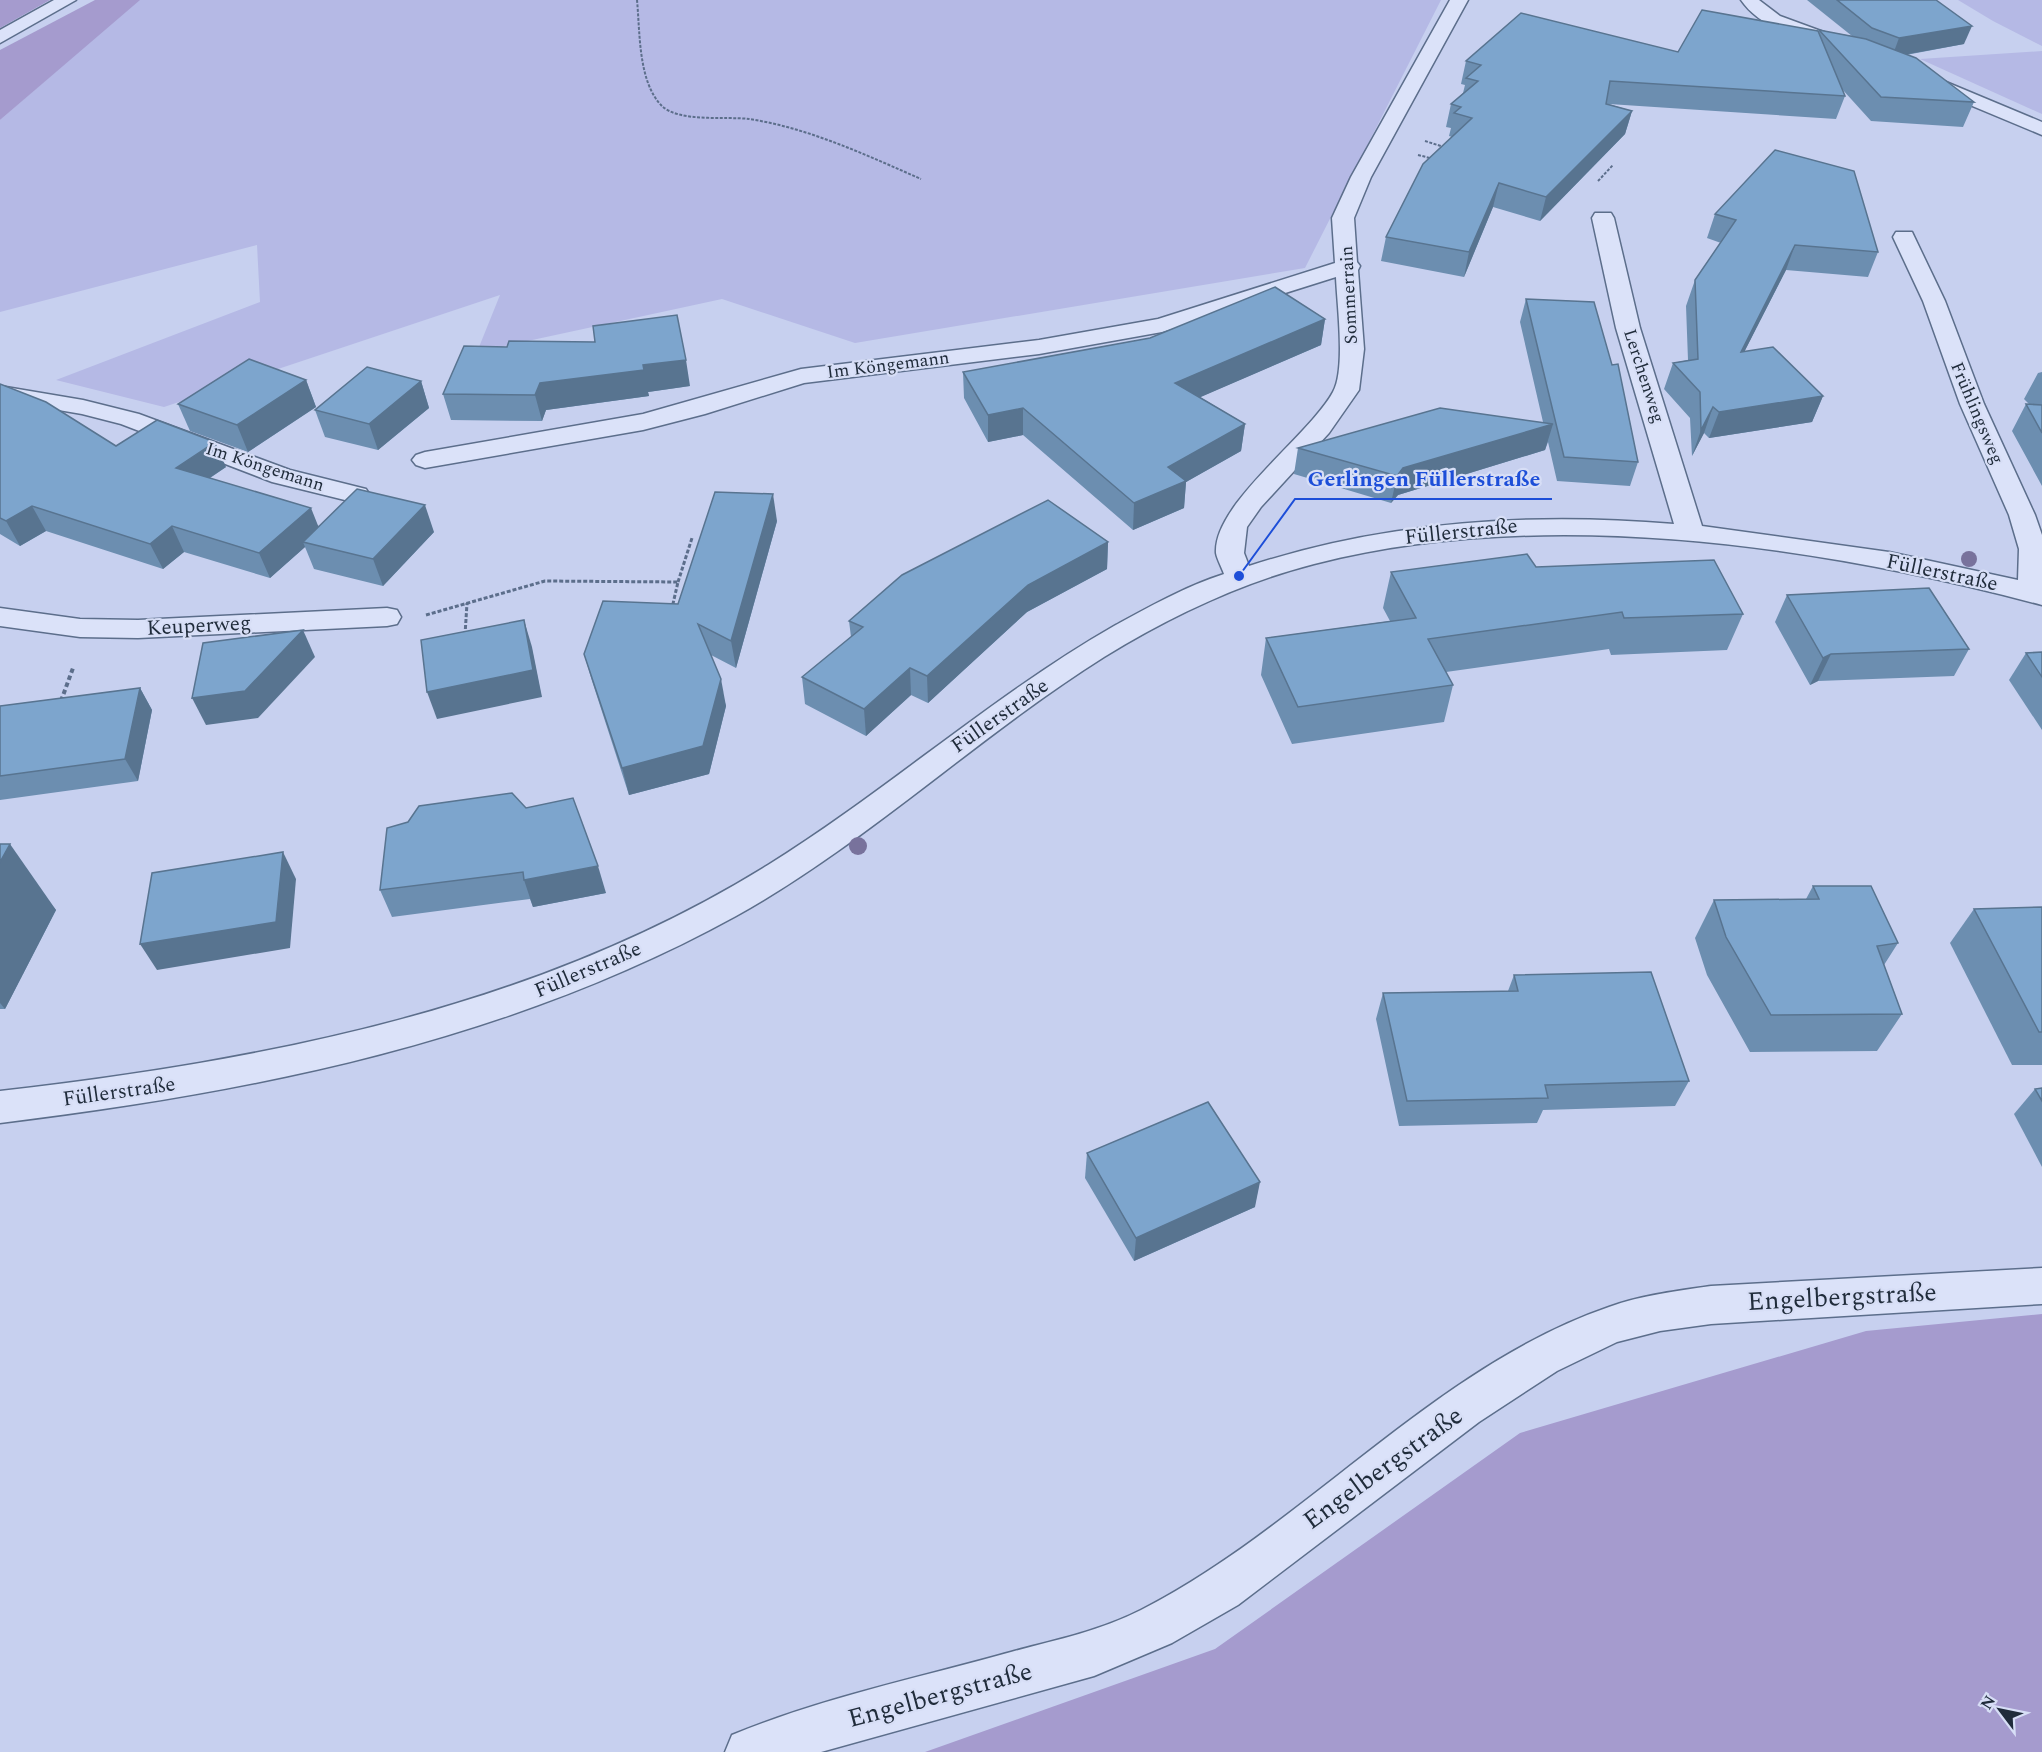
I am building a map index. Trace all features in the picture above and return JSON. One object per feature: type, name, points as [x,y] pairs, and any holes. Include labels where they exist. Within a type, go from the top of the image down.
[{"type":"street","points":[[0,37],[67,0]]},
{"type":"street","name":"Sommerrain","points":[[1239,576],[1230,553],[1234,527],[1258,493],[1320,428],[1347,390],[1352,349],[1349,266],[1343,218],[1361,177],[1459,0]]},
{"type":"street","points":[[1750,0],[1756,10],[1770,18],[1854,51]]},
{"type":"street","points":[[1904,71],[2042,129]]},
{"type":"street","name":"Lerchenweg","points":[[1603,218],[1628,328],[1690,532]]},
{"type":"street","name":"Frühlingsweg","points":[[1904,237],[1934,302],[1972,404],[2022,515],[2033,549],[2037,594]]},
{"type":"street","name":"Im Köngemann","points":[[425,460],[643,422],[696,409],[801,376],[1039,347],[1162,325],[1349,266]]},
{"type":"street","name":"Im Köngemann","points":[[0,393],[83,407],[130,419],[281,476],[357,495]]},
{"type":"street","name":"Füllerstraße","points":[[0,1107],[141,1091],[321,1056],[447,1024],[552,986],[644,947],[728,904],[805,855],[1015,704],[1151,617],[1239,576],[1302,558],[1372,542],[1473,529],[1573,525],[1690,532],[1846,553],[1920,566],[2037,594]]},
{"type":"street","name":"Keuperweg","points":[[4,621],[80,628],[138,629],[387,617]]},
{"type":"street","name":"Engelbergstraße","points":[[748,1752],[818,1729],[1094,1653],[1156,1627],[1222,1589],[1464,1408],[1542,1357],[1611,1325],[1660,1312],[1711,1305],[2042,1286]]},
{"type":"path","points":[[637,0],[650,91],[663,106],[674,113],[697,117],[730,117],[789,129],[874,159],[921,179]]},
{"type":"path","points":[[678,582],[692,538]]},
{"type":"path","points":[[465,640],[467,603]]},
{"type":"path","points":[[60,703],[76,661]]},
{"type":"shaded area","points":[[0,0],[50,0],[0,28]]},
{"type":"shaded area","points":[[95,0],[140,0],[0,120],[0,50]]},
{"type":"shaded area","points":[[138,0],[1441,0],[1305,268],[855,343],[722,299],[477,352],[500,295],[164,407],[56,380],[260,302],[257,245],[0,312],[0,120]]},
{"type":"shaded area","points":[[1958,0],[2042,0],[2042,46],[1993,21]]},
{"type":"shaded area","points":[[2042,51],[2042,114],[1920,59]]},
{"type":"shaded area","points":[[2042,1314],[2042,1752],[925,1752],[1215,1649],[1520,1433],[1866,1331]]},
{"type":"building","points":[[1837,0],[1936,0],[1972,26],[1899,38],[1872,28]]},
{"type":"building","points":[[1702,10],[1818,31],[1845,96],[1610,81],[1606,104],[1632,111],[1546,197],[1499,183],[1469,252],[1386,237],[1423,164],[1472,118],[1454,113],[1461,107],[1451,104],[1478,81],[1466,78],[1481,65],[1466,61],[1521,13],[1678,52]]},
{"type":"building","points":[[1819,30],[1866,39],[1916,58],[1974,102],[1881,97]]},
{"type":"building","points":[[1775,150],[1854,171],[1878,252],[1795,245],[1741,352],[1773,347],[1823,396],[1719,412],[1713,407],[1701,430],[1700,392],[1673,363],[1698,359],[1695,280],[1736,220],[1715,214]]},
{"type":"building","points":[[1275,287],[1325,319],[1175,383],[1245,424],[1168,467],[1186,481],[1134,503],[1023,408],[988,415],[963,372],[1150,338]]},
{"type":"building","points":[[1526,299],[1594,302],[1612,365],[1618,364],[1638,462],[1564,457]]},
{"type":"building","points":[[677,315],[686,360],[643,365],[644,370],[540,383],[535,395],[443,394],[464,346],[507,347],[509,341],[595,342],[593,326]]},
{"type":"building","points":[[249,359],[306,380],[237,425],[178,404]]},
{"type":"building","points":[[367,367],[421,381],[369,424],[315,410]]},
{"type":"building","points":[[0,384],[46,402],[116,446],[157,420],[215,442],[176,468],[311,508],[259,553],[172,526],[150,544],[32,506],[6,521],[0,518]]},
{"type":"building","points":[[2026,404],[2042,405],[2042,433]]},
{"type":"building","points":[[1440,408],[1553,424],[1403,468],[1397,476],[1298,448]]},
{"type":"building","points":[[357,489],[425,505],[373,559],[303,542]]},
{"type":"building","points":[[715,492],[773,494],[731,641],[698,624],[721,679],[703,746],[622,768],[584,654],[603,601],[678,604]]},
{"type":"building","points":[[1048,500],[1108,542],[1028,585],[927,676],[910,668],[864,709],[802,677],[863,627],[849,621],[902,575]]},
{"type":"building","points":[[1527,554],[1536,567],[1714,560],[1743,614],[1624,618],[1622,612],[1428,639],[1453,685],[1298,707],[1266,638],[1416,618],[1391,572]]},
{"type":"building","points":[[1929,588],[1969,649],[1831,654],[1823,658],[1787,595]]},
{"type":"building","points":[[524,620],[533,670],[427,692],[421,640]]},
{"type":"building","points":[[303,630],[245,691],[192,698],[203,643]]},
{"type":"building","points":[[2042,652],[2042,677],[2026,653]]},
{"type":"building","points":[[140,688],[125,759],[0,776],[0,706]]},
{"type":"building","points":[[512,793],[526,808],[573,798],[598,866],[524,880],[523,872],[380,890],[387,828],[408,822],[419,806]]},
{"type":"building","points":[[0,844],[10,844],[0,862]]},
{"type":"building","points":[[283,852],[276,922],[140,944],[152,873]]},
{"type":"building","points":[[1813,886],[1871,886],[1898,943],[1877,946],[1902,1014],[1771,1015],[1726,937],[1714,900],[1819,899]]},
{"type":"building","points":[[2042,907],[2042,1032],[2039,1032],[1974,909]]},
{"type":"building","points":[[1651,972],[1689,1081],[1545,1085],[1548,1098],[1407,1101],[1383,993],[1518,991],[1514,975]]},
{"type":"building","points":[[2042,1088],[2042,1101],[2035,1089]]},
{"type":"building","points":[[1208,1102],[1260,1182],[1136,1238],[1087,1153]]},
{"type":"place","name":"Gerlingen Füllerstraße","points":[[1239,576]]}]
